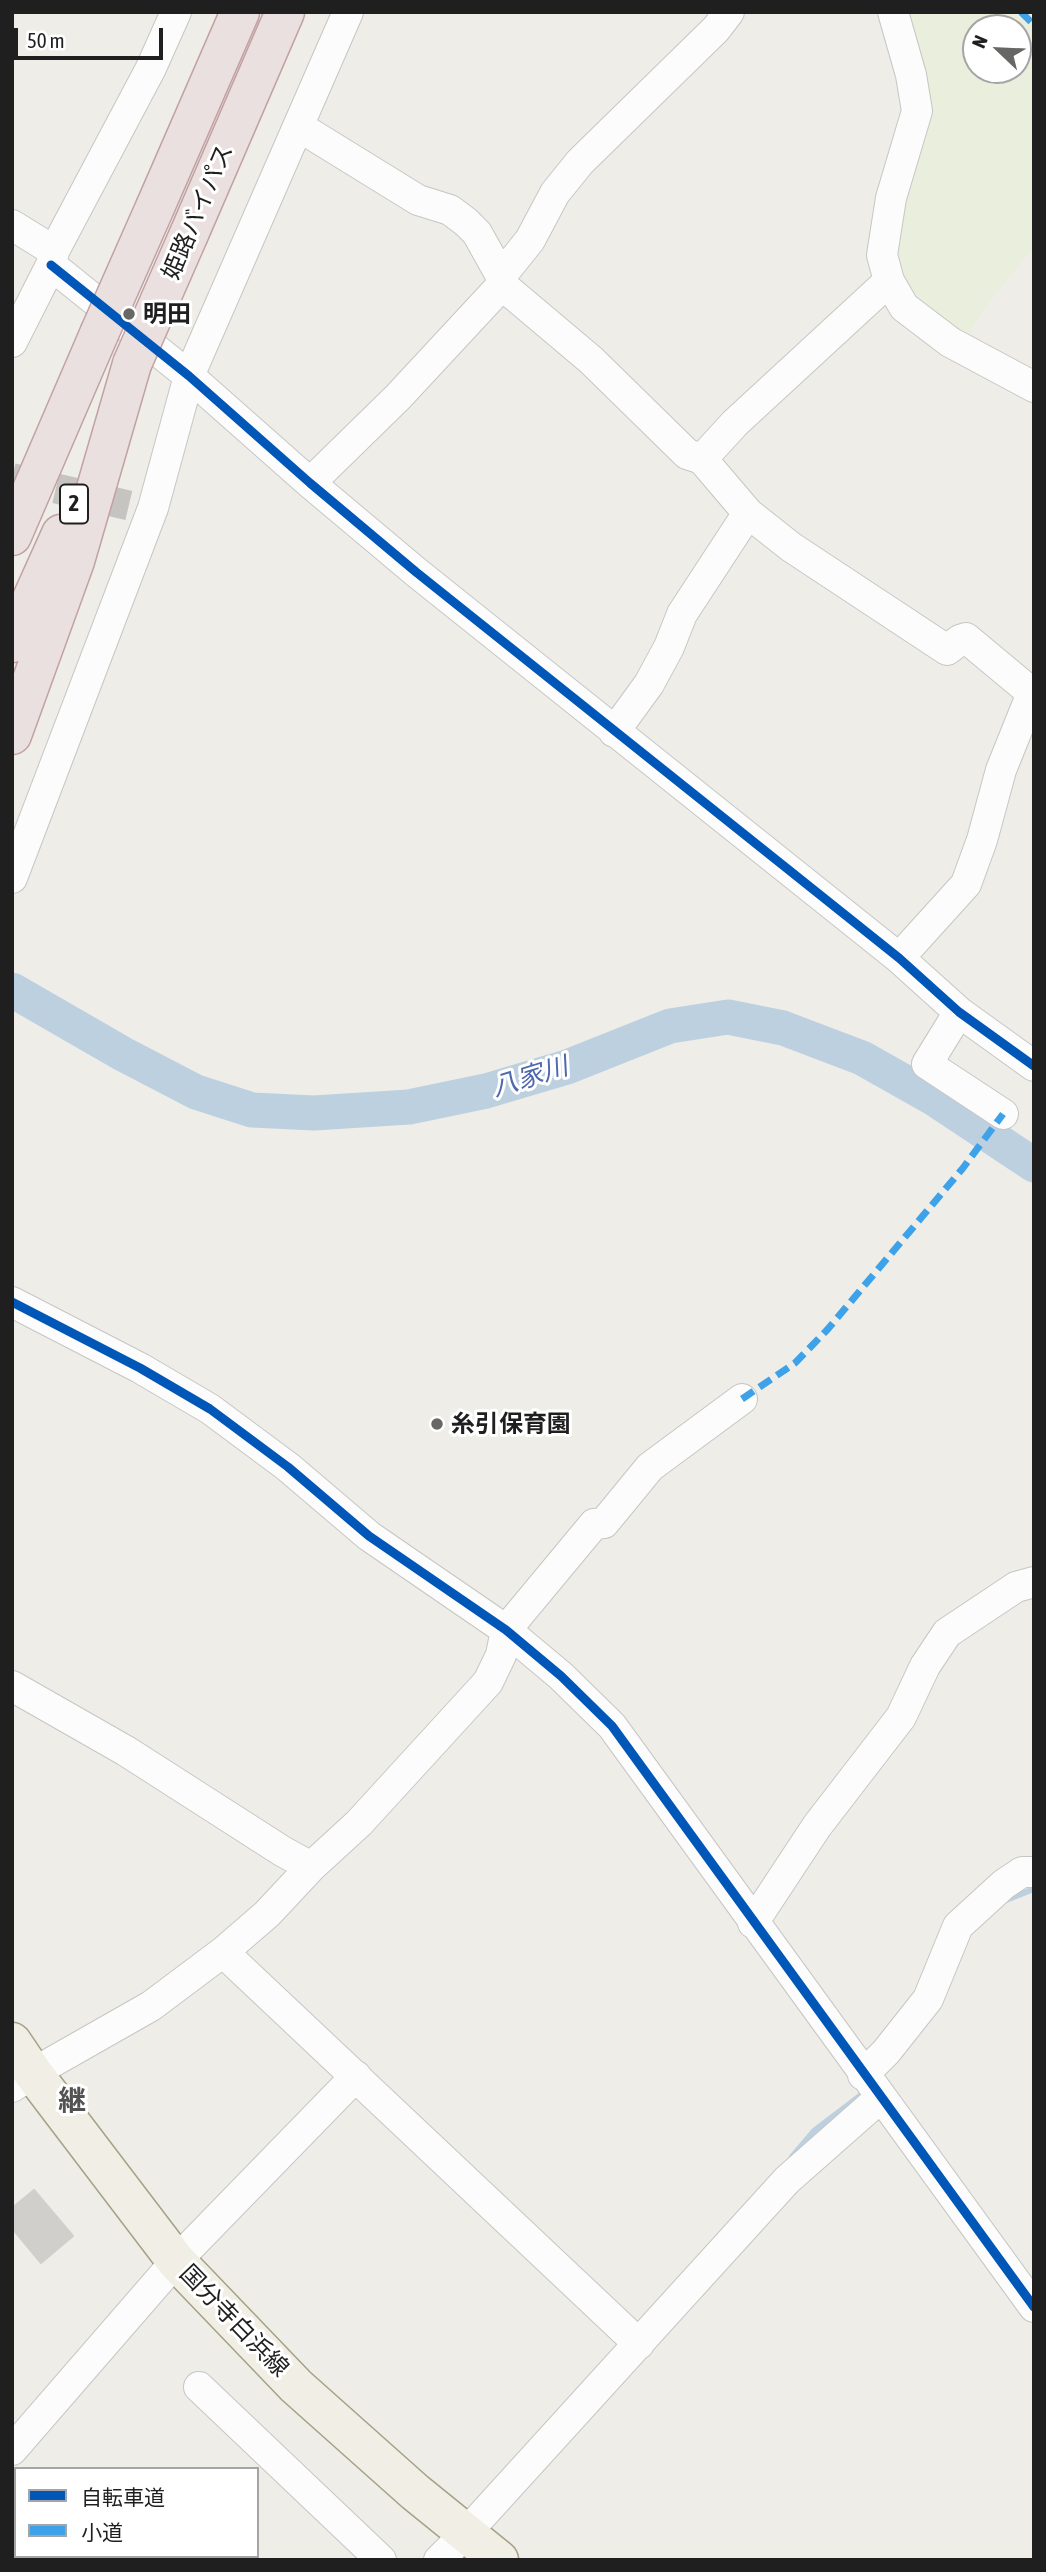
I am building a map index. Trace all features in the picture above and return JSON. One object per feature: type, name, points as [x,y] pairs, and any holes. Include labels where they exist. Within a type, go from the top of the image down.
[{"type":"highway","name":"姫路バイパス","points":[[12,536],[240,12]]},
{"type":"highway","name":"姫路バイパス","points":[[12,643],[283,17]]},
{"type":"highway","points":[[12,735],[75,561],[132,364]]},
{"type":"highway","points":[[12,485],[57,432]]},
{"type":"main road","name":"国分寺白浜線","points":[[19,2067],[176,2261],[296,2386],[499,2560]]},
{"type":"street","points":[[12,342],[52,258],[151,68],[176,12]]},
{"type":"street","points":[[12,877],[189,376],[348,12]]},
{"type":"street","points":[[310,483],[398,397],[502,280],[530,240],[555,193],[580,162],[716,29],[729,12]]},
{"type":"street","points":[[893,12],[911,75],[917,111],[890,209],[882,255],[888,281],[904,307],[950,342],[1034,387]]},
{"type":"street","points":[[298,126],[418,200],[450,210],[458,216],[477,233],[502,280],[591,360],[687,454],[702,459],[748,513],[790,547],[947,650],[966,638],[1033,693],[1001,770],[982,840],[966,884],[899,958]]},
{"type":"street","points":[[12,225],[310,483],[614,732],[899,958],[959,1012],[1034,1066]]},
{"type":"street","points":[[702,459],[735,422],[888,281]]},
{"type":"street","points":[[614,732],[649,684],[669,647],[682,614],[748,513]]},
{"type":"street","points":[[959,1012],[928,1064],[1003,1114]]},
{"type":"street","points":[[12,1302],[140,1368],[210,1409],[288,1467],[369,1536],[506,1630],[561,1676],[612,1726],[1034,2307]]},
{"type":"street","points":[[19,2067],[150,2006],[223,1952],[267,1914],[311,1867],[359,1823],[488,1682],[501,1656],[506,1630],[594,1524],[604,1522],[650,1467],[742,1399]]},
{"type":"street","points":[[754,1923],[817,1826],[901,1717],[925,1666],[947,1633],[1016,1587],[1034,1582]]},
{"type":"street","points":[[12,1686],[126,1751],[311,1867]]},
{"type":"street","points":[[439,2560],[872,2087],[886,2052],[928,1999],[958,1926],[1004,1884],[1022,1872],[1034,1872]]},
{"type":"street","points":[[223,1952],[639,2344]]},
{"type":"street","points":[[12,2450],[176,2261],[356,2076]]},
{"type":"street","points":[[199,2387],[380,2560]]},
{"type":"green space","points":[[904,12],[1034,12],[1034,247],[985,307],[965,340],[931,314],[898,272],[890,243],[903,190]]},
{"type":"building","points":[[34,2190],[73,2236],[41,2263],[12,2228],[12,2208]]},
{"type":"waterway","name":"八家川","points":[[12,990],[123,1054],[196,1092],[252,1110],[314,1113],[409,1107],[486,1091],[567,1067],[670,1026],[728,1017],[783,1028],[862,1058],[933,1098],[1034,1165]]},
{"type":"waterway","points":[[1006,1900],[1034,1889]]},
{"type":"waterway","points":[[792,2157],[814,2131],[864,2093]]},
{"type":"tunnel","points":[[12,478],[131,506]]},
{"type":"marked path","points":[[1021,12],[1034,25]]},
{"type":"marked path","points":[[742,1399],[795,1363],[827,1330],[963,1168],[1003,1114]]},
{"type":"cycle path","points":[[51,265],[189,376],[416,572],[899,958],[959,1012],[1034,1066]]},
{"type":"cycle path","points":[[12,1302],[140,1368],[210,1409],[288,1467],[369,1536],[506,1630],[561,1676],[612,1726],[1034,2307]]},
{"type":"place","name":"明田","points":[[129,314]]},
{"type":"place","name":"糸引保育園","points":[[437,1424]]},
{"type":"district","name":"継","points":[[72,2101]]}]
